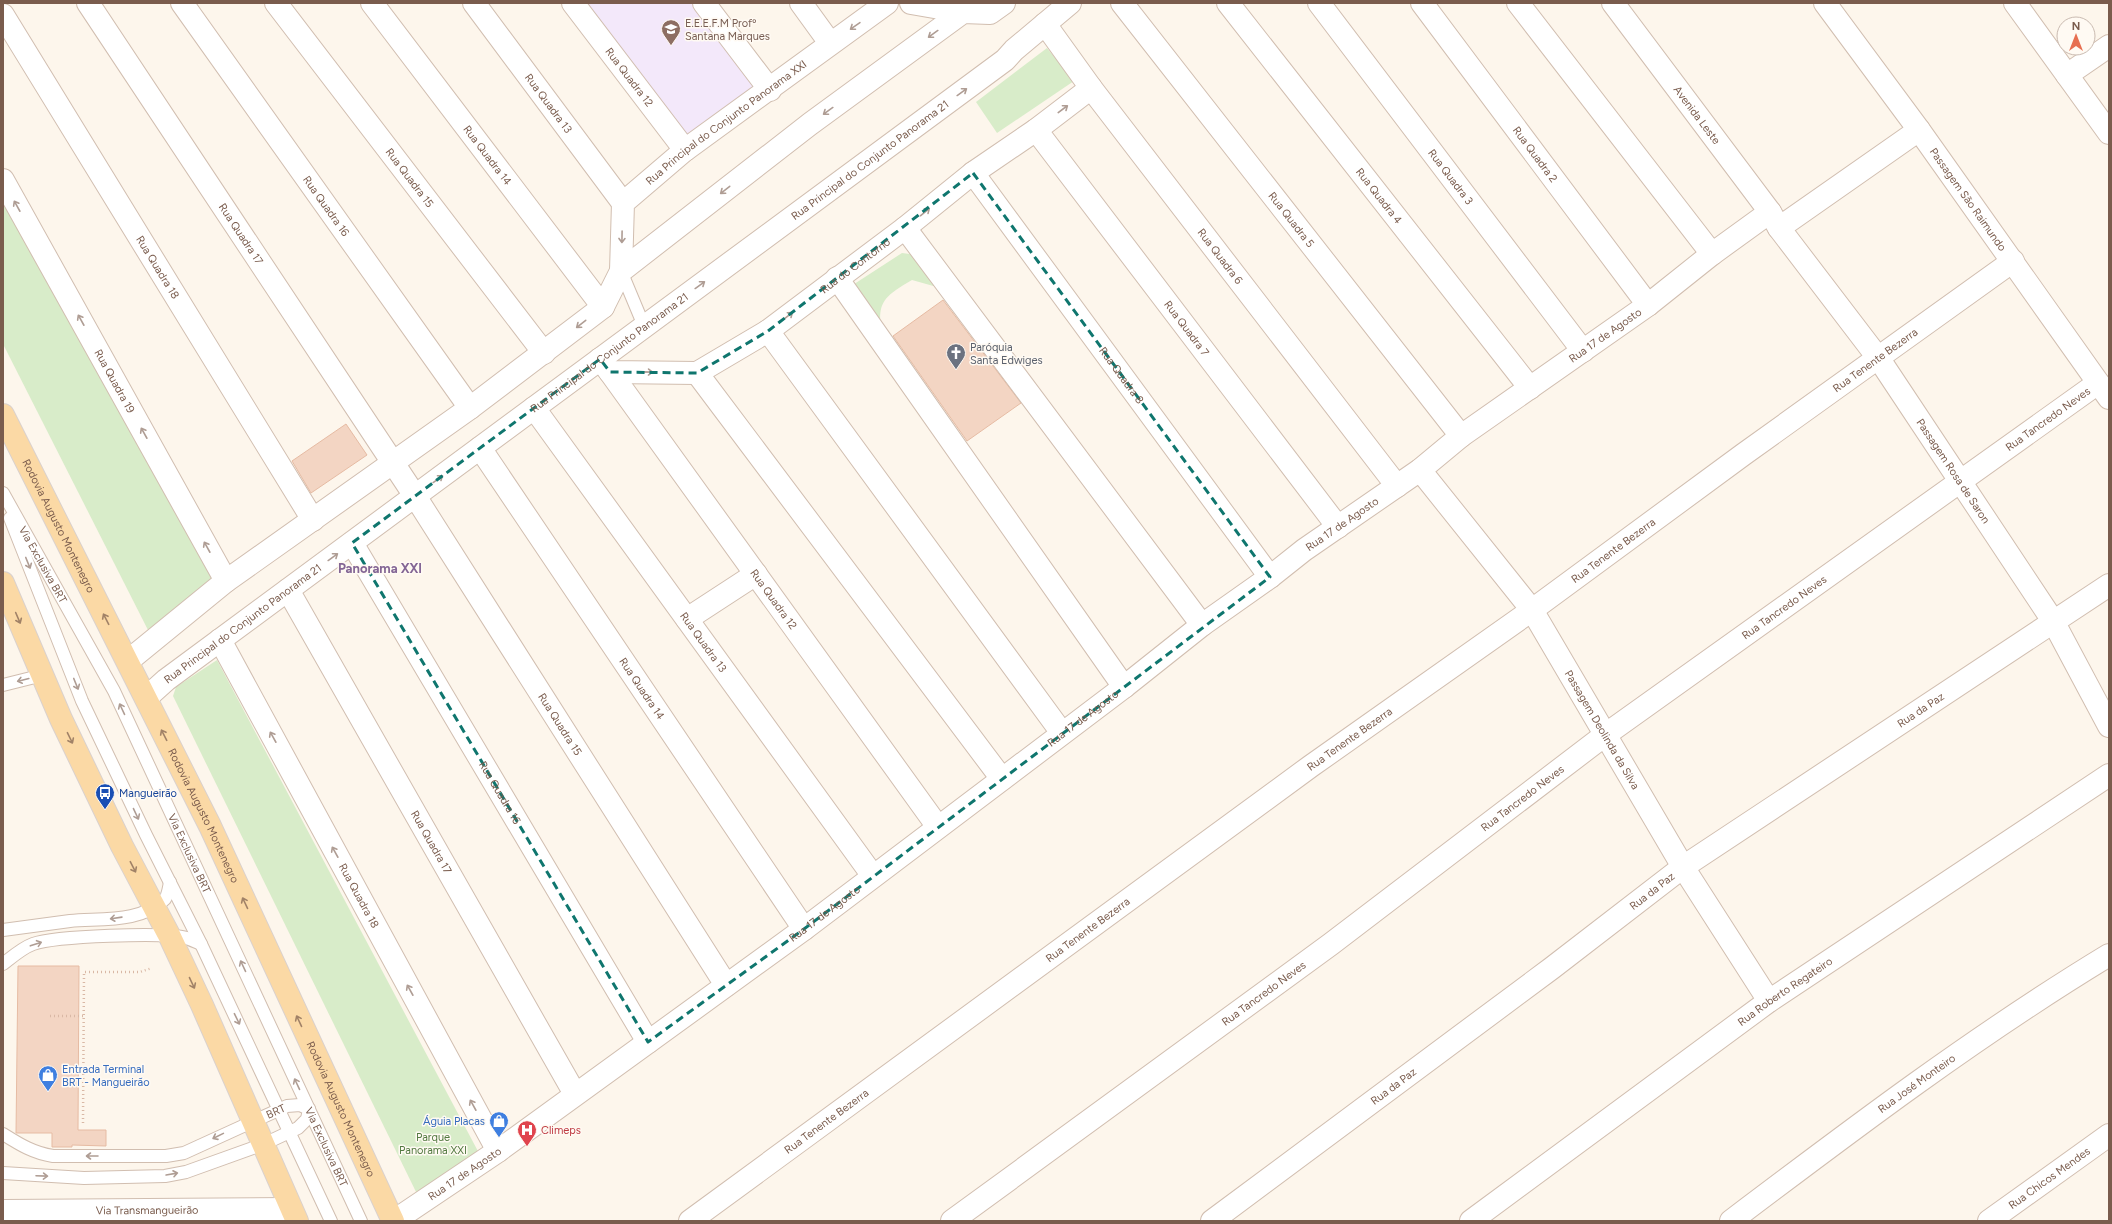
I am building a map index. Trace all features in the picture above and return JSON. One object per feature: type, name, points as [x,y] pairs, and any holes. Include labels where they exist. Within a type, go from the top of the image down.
[{"type":"main road","name":"Rodovia Augusto Montenegro","points":[[3,415],[210,826],[394,1221]]},
{"type":"main road","points":[[3,583],[43,675],[122,846],[170,937],[254,1120],[294,1215]]},
{"type":"street","name":"Rua Quadra 17","points":[[88,3],[393,464]]},
{"type":"street","name":"Rua Quadra 16","points":[[182,3],[470,408]]},
{"type":"street","name":"Rua Quadra 15","points":[[276,3],[544,353]]},
{"type":"street","name":"Rua Quadra 14","points":[[372,3],[603,307]]},
{"type":"street","name":"Rua Quadra 13","points":[[474,3],[623,203]]},
{"type":"street","name":"Rua Quadra 12","points":[[573,3],[685,150]]},
{"type":"street","points":[[704,3],[770,90]]},
{"type":"street","points":[[801,3],[830,43]]},
{"type":"street","name":"Rua Principal do Conjunto Panorama XXI","points":[[623,203],[685,150],[770,90],[830,43],[887,3]]},
{"type":"street","points":[[911,3],[963,12],[992,6]]},
{"type":"street","name":"Rua Principal do Conjunto Panorama 21","points":[[146,698],[166,680],[534,408],[605,365],[644,326],[1005,60],[1014,50],[1070,3]]},
{"type":"street","name":"Rua Quadra 5","points":[[1122,3],[1461,436]]},
{"type":"street","name":"Rua Quadra 4","points":[[1228,3],[1530,388]]},
{"type":"street","name":"Rua Quadra 3","points":[[1319,3],[1583,351]]},
{"type":"street","name":"Rua Quadra 2","points":[[1422,3],[1648,305]]},
{"type":"street","points":[[1518,3],[1712,254]]},
{"type":"street","name":"Avenida Leste","points":[[1613,3],[1774,220]]},
{"type":"street","name":"Passagem São Raimundo","points":[[1825,3],[2013,261],[2103,391]]},
{"type":"street","points":[[2015,3],[2109,134]]},
{"type":"street","points":[[621,271],[810,124],[963,12]]},
{"type":"street","name":"Rua Quadra 18","points":[[3,15],[313,520]]},
{"type":"street","name":"Rua Quadra 6","points":[[1045,24],[1091,88],[1397,486]]},
{"type":"street","points":[[2067,75],[2109,46]]},
{"type":"street","name":"Rua do Contorno","points":[[698,373],[768,332],[837,278],[905,228],[973,173],[1036,130],[1091,88]]},
{"type":"street","name":"Rua Quadra 7","points":[[1036,130],[1338,527]]},
{"type":"street","name":"Rua 17 de Agosto","points":[[394,1221],[498,1151],[804,929],[1124,687],[1202,625],[1420,470],[1461,436],[1648,305],[1712,254],[1774,220],[1919,130]]},
{"type":"street","name":"Rua Quadra 8","points":[[973,173],[1270,577]]},
{"type":"street","name":"Rua Quadra 19","points":[[3,180],[226,581]]},
{"type":"street","points":[[128,661],[226,581],[393,464],[544,353],[603,307],[621,271],[623,203]]},
{"type":"street","name":"Passagem Rosa de Saron","points":[[1774,220],[1879,359],[1961,482],[2053,621],[2109,726]]},
{"type":"street","points":[[905,228],[1202,625]]},
{"type":"street","name":"Rua Tenente Bezerra","points":[[690,1221],[1311,766],[1532,610],[1744,454],[1879,359],[2013,261]]},
{"type":"street","points":[[837,278],[1124,687]]},
{"type":"street","points":[[768,332],[1062,733]]},
{"type":"street","points":[[605,365],[698,373],[1002,779]]},
{"type":"street","name":"Rua Quadra 12","points":[[605,365],[938,827]]},
{"type":"street","name":"Rua Tancredo Neves","points":[[952,1221],[1331,944],[1605,735],[1961,482],[2103,391]]},
{"type":"street","name":"Rua Quadra 13","points":[[534,408],[873,876]]},
{"type":"street","name":"Rua Quadra 14","points":[[480,448],[804,929]]},
{"type":"street","name":"Rua Quadra 15","points":[[393,464],[415,496],[726,985]]},
{"type":"street","name":"Passagem Deolinda da Silva","points":[[1420,470],[1532,610],[1683,867],[1769,1001]]},
{"type":"street","name":"Rua Quadra 16","points":[[352,543],[648,1042]]},
{"type":"street","points":[[688,619],[756,574]]},
{"type":"street","name":"Rua da Paz","points":[[1212,1221],[1552,968],[1683,867],[2109,585]]},
{"type":"street","name":"Rua Quadra 17","points":[[288,590],[575,1094]]},
{"type":"street","name":"Rua Quadra 18","points":[[220,640],[498,1151]]},
{"type":"street","name":"Rua Roberto Regateiro","points":[[1471,1221],[1769,1001],[2109,775]]},
{"type":"street","name":"Rua José Monteiro","points":[[1731,1221],[1865,1119],[2013,1017],[2109,955]]},
{"type":"street","name":"Rua Chicos Mendes","points":[[1989,1221],[2109,1135]]},
{"type":"street","name":"Via Transmangueirão","points":[[3,1211],[294,1215]]},
{"type":"lane","points":[[621,271],[644,326]]},
{"type":"lane","name":"Via Exclusiva BRT","points":[[3,493],[114,690],[361,1221]]},
{"type":"lane","name":"Via Exclusiva BRT","points":[[3,501],[82,701],[146,835],[201,944],[280,1109],[331,1221]]},
{"type":"lane","points":[[3,685],[43,675]]},
{"type":"lane","points":[[3,930],[72,921],[111,919],[141,913],[154,908],[166,898],[170,882]]},
{"type":"lane","points":[[3,964],[14,955],[33,944],[49,940],[121,936],[170,937],[186,938],[201,944]]},
{"type":"lane","name":"BRT","points":[[3,1134],[24,1147],[38,1153],[53,1156],[166,1156],[184,1153],[287,1106],[300,1105],[309,1109]]},
{"type":"lane","points":[[3,1173],[84,1178],[165,1176],[186,1172],[264,1144],[298,1128],[307,1119],[309,1109]]},
{"type":"path","points":[[84,1123],[84,972],[140,972],[152,968]]},
{"type":"path","points":[[50,1016],[84,1016]]},
{"type":"highlighted area","points":[[973,173],[1270,577],[804,929],[648,1042],[352,543],[600,359],[610,372],[697,373],[768,331]]},
{"type":"shaded area","name":"E.E.E.F.M Profº Santana Marques","points":[[580,3],[698,3],[763,88],[685,141]]},
{"type":"green space","points":[[1047,48],[1074,81],[997,133],[976,102]]},
{"type":"green space","points":[[3,195],[217,575],[148,630],[3,344]]},
{"type":"green space","points":[[902,253],[917,255],[944,289],[912,280],[891,294],[885,300],[880,313],[882,346],[845,290]]},
{"type":"green space","name":"Parque Panorama XXI","points":[[217,660],[480,1155],[419,1198],[173,696],[176,687]]},
{"type":"building","name":"Paróquia Santa Edwiges","points":[[943,300],[1021,403],[967,441],[893,336]]},
{"type":"building","points":[[346,424],[367,455],[311,493],[292,461]]},
{"type":"building","name":"Entrada Terminal BRT - Mangueirão","points":[[18,966],[79,966],[78,1130],[106,1130],[106,1146],[72,1145],[72,1147],[52,1147],[52,1133],[16,1133]]},
{"type":"place","name":"E.E.E.F.M Profº Santana Marques","points":[[671,46]]},
{"type":"place","name":"Paróquia Santa Edwiges","points":[[956,370]]},
{"type":"place","name":"Mangueirão","points":[[105,810]]},
{"type":"place","name":"Entrada Terminal BRT - Mangueirão","points":[[48,1092]]},
{"type":"place","name":"Águia Placas","points":[[499,1138]]},
{"type":"place","name":"Climeps","points":[[527,1147]]},
{"type":"district","name":"Panorama XXI","points":[[380,568]]}]
